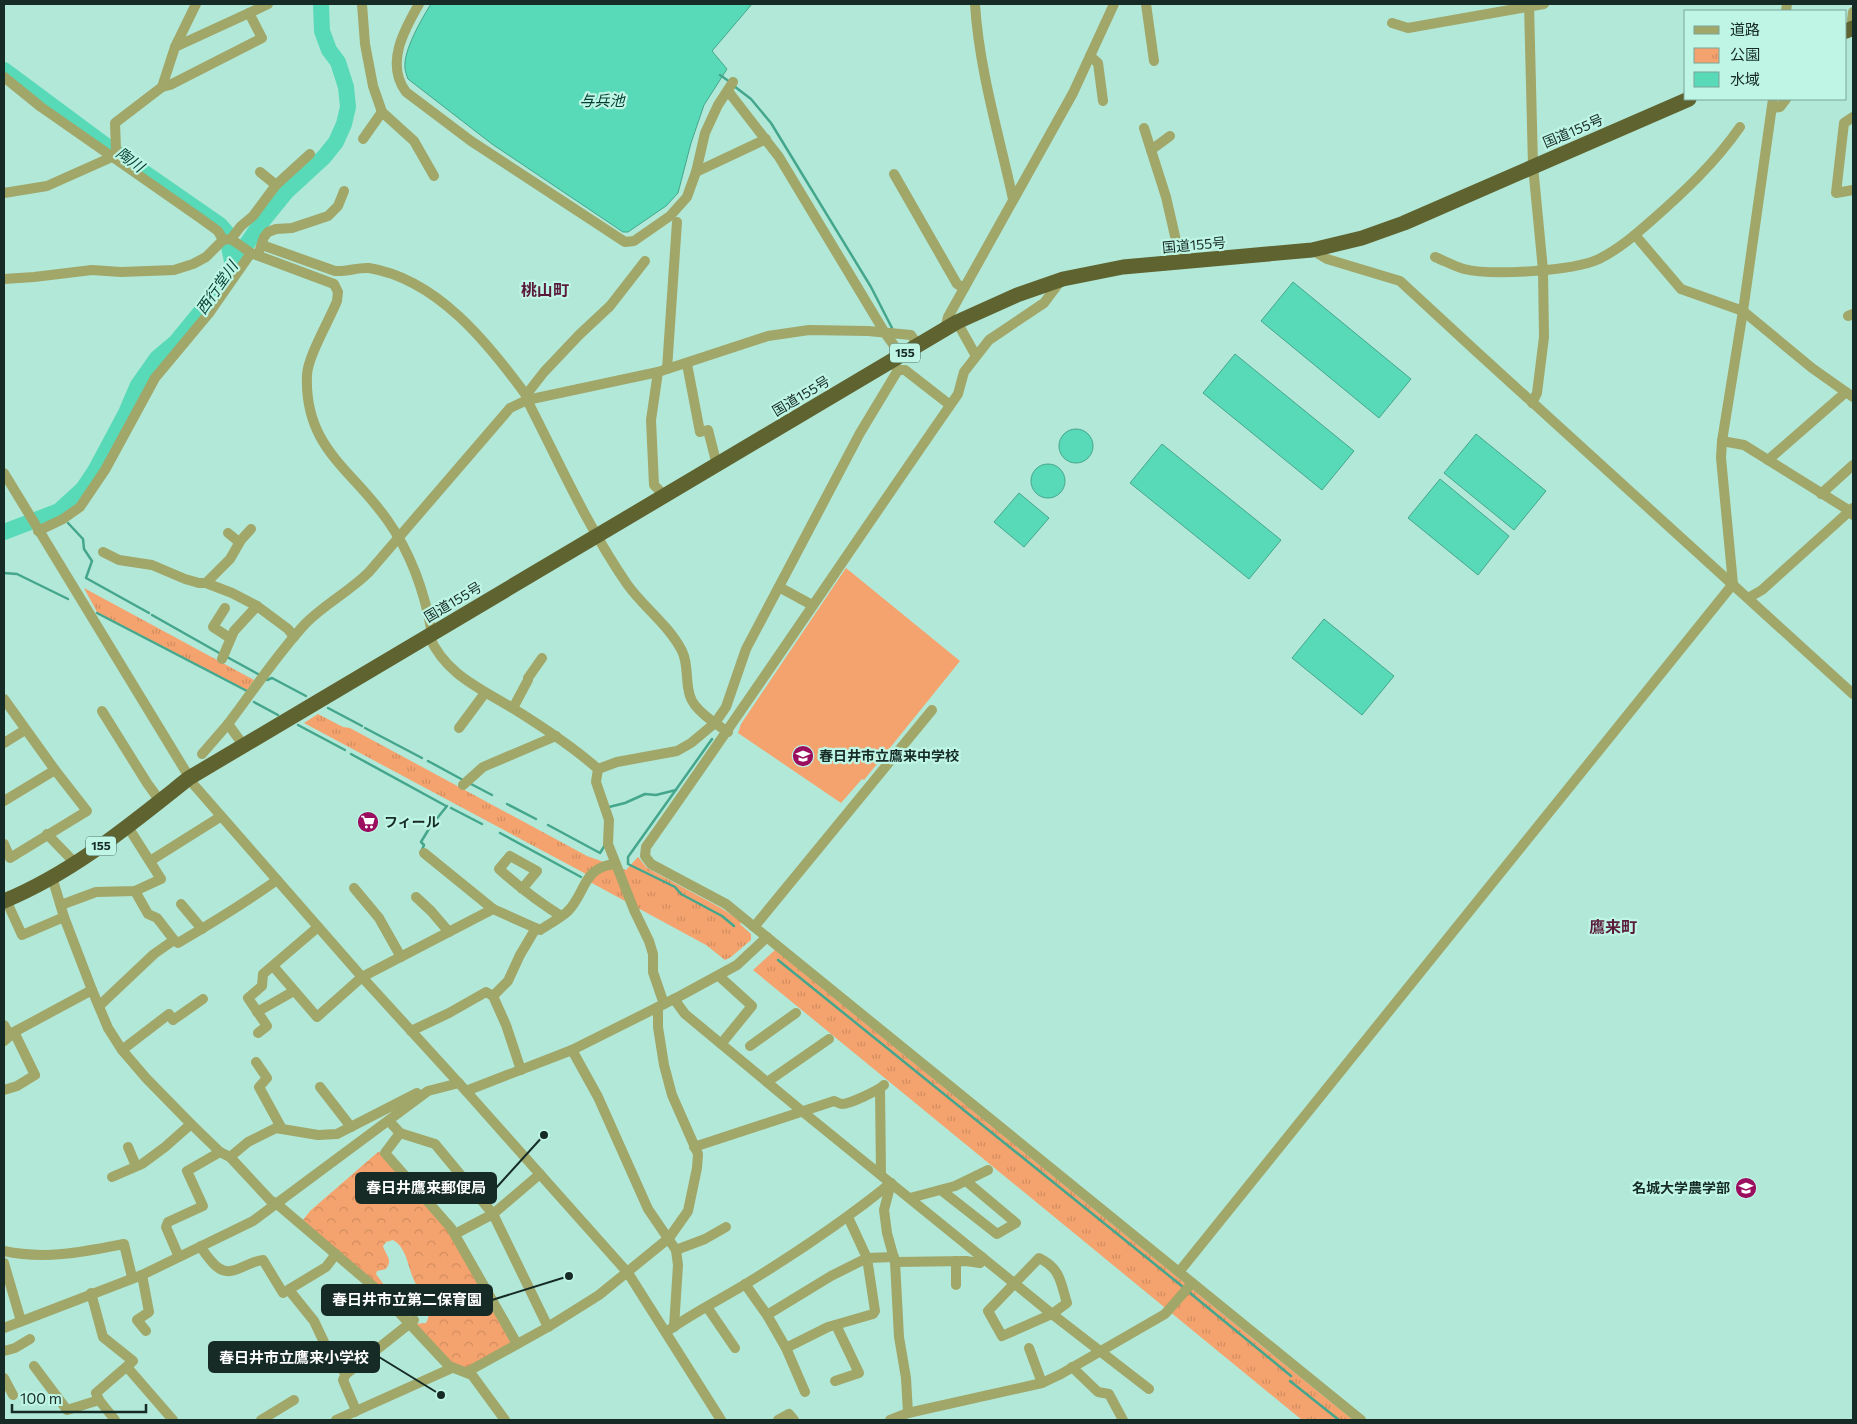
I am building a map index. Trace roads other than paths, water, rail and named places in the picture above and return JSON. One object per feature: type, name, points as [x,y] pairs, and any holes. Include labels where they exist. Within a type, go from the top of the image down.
[{"type":"highway","name":"国道155号","points":[[5,900],[52,878],[76,864],[128,827],[190,778],[664,495],[897,362],[918,345],[951,326],[1017,295],[1063,279],[1123,268],[1312,250],[1362,238],[1404,223],[1687,100]]},
{"type":"street","points":[[162,87],[175,47],[196,4]]},
{"type":"street","points":[[175,47],[268,4]]},
{"type":"street","points":[[362,4],[365,44],[372,86],[382,112],[414,141],[434,176]]},
{"type":"street","points":[[419,4],[406,25],[396,65],[400,84],[406,92],[471,141],[625,242],[634,241],[670,216],[687,197],[696,172],[705,133],[718,105],[730,86],[779,157],[885,333],[897,362],[950,405]]},
{"type":"street","points":[[975,4],[976,23],[988,85],[1013,199]]},
{"type":"street","points":[[976,356],[951,326],[948,317],[1073,93],[1114,4]]},
{"type":"street","points":[[1146,4],[1154,61]]},
{"type":"street","points":[[1392,23],[1408,28],[1544,4]]},
{"type":"street","points":[[1529,6],[1533,166],[1543,270],[1544,337],[1538,393],[1532,403]]},
{"type":"street","points":[[1853,12],[1853,23]]},
{"type":"street","points":[[114,154],[115,123],[162,87],[170,85],[262,38],[249,13]]},
{"type":"street","points":[[1090,56],[1098,63],[1103,101]]},
{"type":"street","points":[[4,77],[41,107],[114,154],[227,239],[334,284],[338,292],[337,301],[309,362],[308,392],[312,418],[318,435],[336,461],[388,520],[408,553],[427,604],[430,635],[435,649],[443,661],[485,693],[556,736],[598,770]]},
{"type":"street","points":[[1179,1272],[1733,584],[1721,458],[1722,441],[1743,311],[1772,103],[1780,107],[1785,100]]},
{"type":"street","points":[[363,139],[382,112]]},
{"type":"street","points":[[1853,117],[1844,123],[1836,193],[1853,190]]},
{"type":"street","points":[[1436,257],[1464,269],[1506,272],[1543,270],[1581,264],[1598,259],[1634,235],[1688,188],[1725,148],[1740,127]]},
{"type":"street","points":[[1144,128],[1166,197],[1182,262]]},
{"type":"street","points":[[1152,150],[1170,136]]},
{"type":"street","points":[[696,172],[766,139]]},
{"type":"street","points":[[4,194],[47,186],[114,154]]},
{"type":"street","points":[[4,279],[92,270],[121,272],[174,270],[194,264],[206,257],[253,216],[276,185],[310,154]]},
{"type":"street","points":[[260,172],[276,185]]},
{"type":"street","points":[[894,174],[957,284],[964,288]]},
{"type":"street","points":[[37,529],[63,519],[80,506],[105,470],[155,378],[210,312],[257,251],[264,236],[276,229],[292,228],[328,216],[338,206],[344,191]]},
{"type":"street","points":[[664,495],[654,485],[651,420],[663,371],[677,222]]},
{"type":"street","points":[[1634,235],[1681,290],[1743,311],[1812,368],[1850,395],[1768,460]]},
{"type":"street","points":[[1312,250],[1327,259],[1400,281],[1853,694]]},
{"type":"street","points":[[257,251],[335,271],[344,272],[367,268],[387,273],[412,283],[445,304],[478,336],[501,360],[527,397],[596,536],[627,584],[640,602],[673,637],[682,651],[686,664],[690,697],[702,712],[728,732]]},
{"type":"street","points":[[527,397],[544,372],[610,306],[645,261]]},
{"type":"street","points":[[1063,279],[1044,303],[989,340],[964,372],[958,394],[812,605],[728,732],[646,847],[646,856],[651,864],[726,904],[1361,1420]]},
{"type":"street","points":[[202,754],[228,724],[294,637],[308,622],[355,586],[510,408],[527,397],[663,371],[768,336],[809,330],[868,331],[911,335],[918,345]]},
{"type":"street","points":[[598,770],[617,762],[677,750],[691,743],[715,723],[726,707],[746,649],[897,362]]},
{"type":"street","points":[[687,364],[700,432],[708,430],[718,465]]},
{"type":"street","points":[[1722,441],[1744,445],[1820,494],[1852,511],[1762,590],[1748,598]]},
{"type":"street","points":[[1820,494],[1853,465]]},
{"type":"street","points":[[4,473],[190,778],[220,817],[628,1273],[670,1329],[721,1420]]},
{"type":"street","points":[[206,583],[230,559],[239,542],[251,529]]},
{"type":"street","points":[[228,533],[239,542]]},
{"type":"street","points":[[104,552],[119,560],[152,565],[185,579],[206,583],[257,606],[288,629],[294,637]]},
{"type":"street","points":[[779,587],[812,605]]},
{"type":"street","points":[[222,659],[230,643],[230,638],[257,606]]},
{"type":"street","points":[[225,608],[213,627],[230,638]]},
{"type":"street","points":[[512,708],[528,678],[542,658]]},
{"type":"street","points":[[459,728],[485,693]]},
{"type":"street","points":[[4,698],[25,730],[87,811],[10,858],[4,844]]},
{"type":"street","points":[[754,927],[932,710]]},
{"type":"street","points":[[102,711],[160,801]]},
{"type":"street","points":[[228,724],[244,746]]},
{"type":"street","points":[[4,743],[25,730]]},
{"type":"street","points":[[462,785],[483,767],[556,736]]},
{"type":"street","points":[[4,801],[55,770]]},
{"type":"street","points":[[467,1372],[548,1327],[599,1295],[669,1238],[688,1210],[698,1168],[698,1154],[672,1095],[664,1065],[658,1027],[661,1006],[653,972],[653,954],[608,844],[609,820],[596,782],[598,770]]},
{"type":"street","points":[[150,861],[220,817]]},
{"type":"street","points":[[61,904],[96,892],[135,891],[161,879],[128,827]]},
{"type":"street","points":[[47,834],[76,864]]},
{"type":"street","points":[[424,854],[493,909],[540,930],[568,910],[588,877],[599,867],[615,864]]},
{"type":"street","points":[[52,878],[64,917],[92,990],[108,1028],[122,1050],[146,1078],[191,1124],[220,1152],[230,1157],[270,1200],[336,1254],[412,1322],[439,1357],[452,1368],[472,1375],[504,1420]]},
{"type":"street","points":[[135,891],[148,914],[156,918],[178,943],[277,880]]},
{"type":"street","points":[[354,888],[379,918],[400,957]]},
{"type":"street","points":[[522,889],[561,916]]},
{"type":"street","points":[[416,897],[432,911],[449,932]]},
{"type":"street","points":[[5,900],[22,935],[64,917]]},
{"type":"street","points":[[181,904],[202,929]]},
{"type":"street","points":[[273,966],[317,1017],[362,977],[493,909]]},
{"type":"street","points":[[258,1033],[267,1026],[248,998],[262,986],[263,974],[318,927]]},
{"type":"street","points":[[493,996],[508,981],[520,955],[536,928]]},
{"type":"street","points":[[230,1157],[248,1142],[276,1128],[318,1135],[337,1134],[420,1092],[462,1087],[521,1070],[572,1050],[719,976],[737,965],[767,937]]},
{"type":"street","points":[[99,1006],[154,954],[174,940]]},
{"type":"street","points":[[719,976],[752,1006],[721,1044]]},
{"type":"street","points":[[9,1036],[92,990]]},
{"type":"street","points":[[257,1012],[294,990]]},
{"type":"street","points":[[411,1031],[486,992],[493,996],[506,1025],[521,1070]]},
{"type":"street","points":[[122,1050],[169,1014],[173,1020],[204,999]]},
{"type":"street","points":[[674,999],[685,1014],[803,1112],[1052,1314],[1149,1389]]},
{"type":"street","points":[[750,1046],[796,1013]]},
{"type":"street","points":[[4,1025],[9,1036],[35,1075],[17,1086],[4,1090]]},
{"type":"street","points":[[770,1080],[828,1039]]},
{"type":"street","points":[[572,1050],[602,1106],[648,1209],[676,1250],[678,1265],[670,1329]]},
{"type":"street","points":[[256,1062],[267,1078],[259,1087],[282,1129]]},
{"type":"street","points":[[320,1087],[351,1127]]},
{"type":"street","points":[[694,1147],[834,1101],[843,1104],[882,1087],[881,1175]]},
{"type":"street","points":[[4,1336],[13,1324],[137,1276],[254,1220],[428,1091]]},
{"type":"street","points":[[389,1121],[400,1133],[435,1144],[493,1214],[548,1327]]},
{"type":"street","points":[[112,1177],[142,1164],[191,1124]]},
{"type":"street","points":[[400,1133],[385,1153],[455,1234],[517,1344]]},
{"type":"street","points":[[128,1147],[136,1166]]},
{"type":"street","points":[[179,1257],[166,1227],[168,1222],[203,1206],[187,1171],[220,1152]]},
{"type":"street","points":[[910,1198],[966,1182],[988,1170]]},
{"type":"street","points":[[455,1234],[493,1214],[540,1174]]},
{"type":"street","points":[[941,1190],[997,1234],[1016,1223],[966,1182]]},
{"type":"street","points":[[670,1329],[745,1284],[848,1217],[891,1183]]},
{"type":"street","points":[[891,1183],[884,1210],[887,1233],[894,1259],[900,1337],[906,1378],[905,1416]]},
{"type":"street","points":[[786,1348],[836,1324],[873,1314],[875,1311],[867,1258],[848,1217]]},
{"type":"street","points":[[676,1250],[726,1227]]},
{"type":"street","points":[[4,1251],[25,1256],[57,1256],[124,1244],[149,1312],[137,1320],[146,1331]]},
{"type":"street","points":[[201,1246],[215,1266],[227,1272],[235,1271],[263,1260],[283,1293],[326,1267],[336,1254]]},
{"type":"street","points":[[767,1315],[831,1276],[867,1258],[980,1263],[982,1257]]},
{"type":"street","points":[[1038,1258],[1050,1264],[1058,1275],[1067,1303],[1052,1314],[1002,1336],[988,1311],[1038,1258]]},
{"type":"street","points":[[956,1261],[956,1285]]},
{"type":"street","points":[[4,1263],[13,1324]]},
{"type":"street","points":[[890,1420],[1042,1383],[1165,1314],[1192,1283]]},
{"type":"street","points":[[745,1284],[767,1315],[786,1348],[805,1392]]},
{"type":"street","points":[[289,1290],[314,1321],[332,1357],[346,1374]]},
{"type":"street","points":[[91,1293],[103,1337],[133,1361],[96,1394],[114,1420]]},
{"type":"street","points":[[707,1307],[735,1348]]},
{"type":"street","points":[[355,1412],[343,1380],[346,1374],[412,1322]]},
{"type":"street","points":[[835,1381],[859,1373],[836,1324]]},
{"type":"street","points":[[4,1351],[15,1348],[30,1339]]},
{"type":"street","points":[[1029,1348],[1042,1383]]},
{"type":"street","points":[[34,1366],[67,1410],[99,1400]]},
{"type":"street","points":[[127,1367],[173,1420]]},
{"type":"street","points":[[1072,1367],[1098,1392],[1109,1394],[1123,1420]]},
{"type":"street","points":[[336,1420],[452,1368]]},
{"type":"street","points":[[4,1378],[13,1395]]},
{"type":"street","points":[[262,1420],[294,1400]]},
{"type":"street","points":[[778,1420],[789,1414],[794,1420]]},
{"type":"water","name":"与兵池","points":[[431,4],[752,4],[712,51],[727,69],[704,105],[691,143],[678,193],[666,206],[628,232],[623,232],[492,144],[408,79],[405,68],[407,53],[414,35]]},
{"type":"water","points":[[1293,282],[1411,379],[1379,418],[1261,321]]},
{"type":"water","points":[[1235,354],[1354,451],[1322,490],[1203,393]]},
{"type":"water","points":[[1076,429],[1088,434],[1093,446],[1088,458],[1076,463],[1064,458],[1059,446],[1064,434]]},
{"type":"water","points":[[1476,434],[1546,491],[1514,530],[1444,473]]},
{"type":"water","points":[[1162,444],[1281,540],[1249,579],[1130,483]]},
{"type":"water","points":[[1048,464],[1060,469],[1065,481],[1060,493],[1048,498],[1036,493],[1031,481],[1036,469]]},
{"type":"water","points":[[1440,479],[1509,536],[1478,575],[1408,518]]},
{"type":"water","points":[[1019,493],[1049,518],[1024,547],[994,522]]},
{"type":"water","points":[[1324,619],[1394,676],[1362,715],[1292,658]]},
{"type":"waterway","name":"西行堂川","points":[[4,532],[59,511],[83,489],[95,471],[126,413],[138,385],[157,358],[176,342],[203,309],[261,223],[287,191],[324,157],[336,142],[344,124],[348,107],[346,87],[338,62],[329,50],[322,31],[321,4]]},
{"type":"waterway","name":"陶川","points":[[4,70],[109,148],[220,225],[226,232],[233,266]]},
{"type":"waterway","points":[[720,75],[730,82]]},
{"type":"waterway","points":[[734,86],[751,99],[771,123],[871,287],[892,328]]},
{"type":"waterway","points":[[68,523],[83,539],[84,549],[92,561],[86,578],[149,613]]},
{"type":"waterway","points":[[4,573],[17,574],[68,599]]},
{"type":"waterway","points":[[97,613],[247,691]]},
{"type":"waterway","points":[[152,615],[221,654]]},
{"type":"waterway","points":[[227,657],[258,674]]},
{"type":"waterway","points":[[267,680],[272,678],[306,696]]},
{"type":"waterway","points":[[254,702],[278,715]]},
{"type":"waterway","points":[[328,708],[362,726]]},
{"type":"waterway","points":[[298,725],[345,750]]},
{"type":"waterway","points":[[365,728],[422,758]]},
{"type":"waterway","points":[[712,739],[628,857],[628,864],[675,887],[681,894],[722,916],[734,926]]},
{"type":"waterway","points":[[351,754],[446,806]]},
{"type":"waterway","points":[[428,761],[463,780]]},
{"type":"waterway","points":[[471,784],[492,795]]},
{"type":"waterway","points":[[609,807],[625,803],[645,794],[656,795],[676,790]]},
{"type":"waterway","points":[[507,804],[536,819]]},
{"type":"waterway","points":[[422,850],[424,845],[421,842],[447,806]]},
{"type":"waterway","points":[[451,808],[482,824]]},
{"type":"waterway","points":[[548,825],[600,853],[605,845]]},
{"type":"waterway","points":[[500,833],[581,877]]},
{"type":"waterway","points":[[778,960],[1183,1287]]},
{"type":"waterway","points":[[1190,1293],[1291,1376]]},
{"type":"waterway","points":[[1290,1381],[1339,1420]]},
{"type":"place","name":"春日井市立鷹来中学校","points":[[803,756]]},
{"type":"place","name":"フィール","points":[[368,822]]},
{"type":"place","name":"春日井鷹来郵便局","points":[[544,1135]]},
{"type":"place","name":"名城大学農学部","points":[[1746,1188]]},
{"type":"place","name":"春日井市立第二保育園","points":[[569,1276]]},
{"type":"place","name":"春日井市立鷹来小学校","points":[[441,1395]]},
{"type":"district","name":"桃山町","points":[[545,290]]},
{"type":"district","name":"鷹来町","points":[[1613,927]]}]
